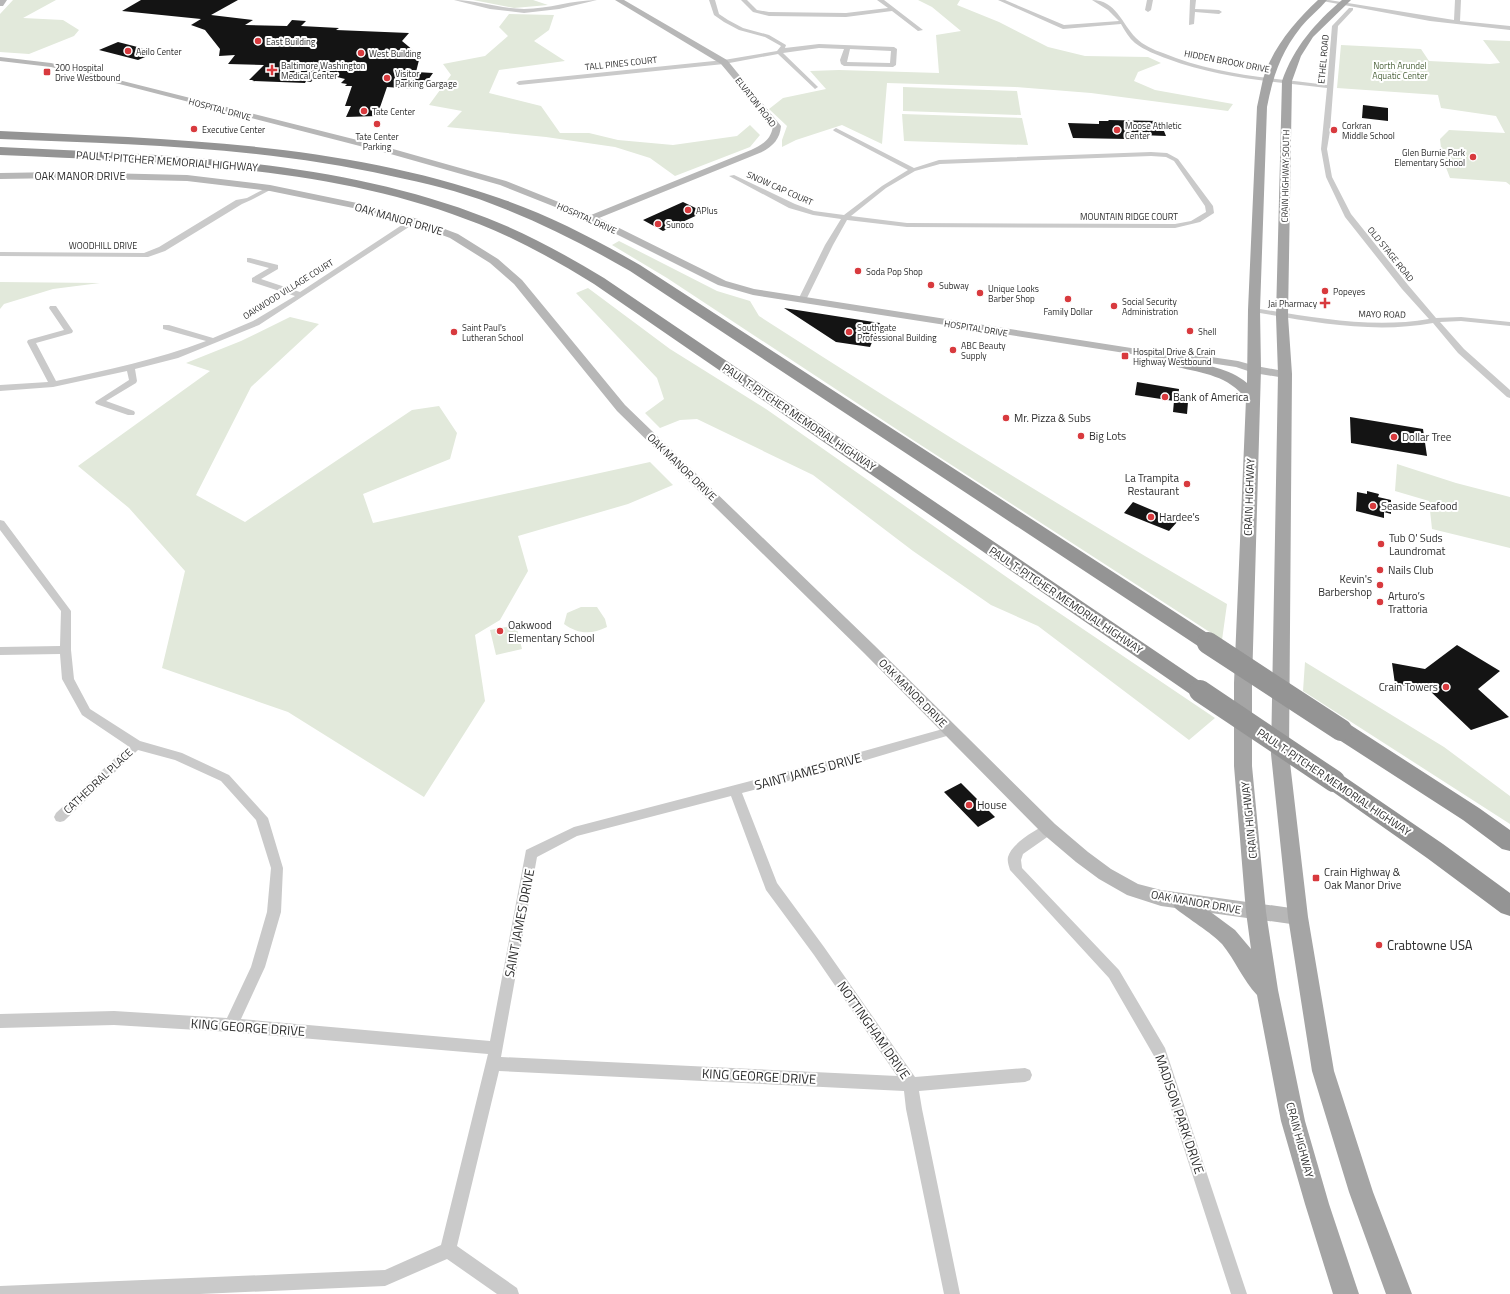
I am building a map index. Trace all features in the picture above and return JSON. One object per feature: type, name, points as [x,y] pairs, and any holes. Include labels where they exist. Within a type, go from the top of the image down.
[{"type":"highway","points":[[0,126],[186,144]]},
{"type":"highway","name":"PAUL T. PITCHER MEMORIAL HIGHWAY","points":[[0,134],[186,144],[311,156],[406,174],[487,198],[561,228],[590,242],[641,273],[1465,810],[1510,842]]},
{"type":"highway","name":"PAUL T. PITCHER MEMORIAL HIGHWAY","points":[[0,151],[197,161],[293,172],[341,180],[424,201],[466,215],[492,225],[563,259],[599,281],[1435,851],[1510,906]]},
{"type":"highway","points":[[0,157],[59,157],[168,162],[236,166],[293,172]]},
{"type":"main road","points":[[1254,310],[1262,107],[1268,78],[1281,52],[1299,23],[1322,0]]},
{"type":"main road","name":"CRAIN HIGHWAY SOUTH","points":[[1285,374],[1282,316],[1287,81],[1292,63],[1318,24],[1347,4]]},
{"type":"main road","name":"CRAIN HIGHWAY","points":[[1254,310],[1254,369],[1244,683],[1243,766],[1256,912],[1267,990],[1293,1122],[1317,1204],[1346,1294]]},
{"type":"main road","points":[[1179,361],[1229,377],[1248,391],[1253,399]]},
{"type":"main road","points":[[1285,374],[1280,754],[1298,917],[1323,1071],[1361,1192],[1399,1294]]},
{"type":"main road","points":[[1182,902],[1228,936],[1245,958],[1258,981],[1267,990]]},
{"type":"street","points":[[0,4],[3,0]]},
{"type":"street","points":[[457,0],[507,10],[523,11],[555,8],[594,0]]},
{"type":"street","name":"ELVATON ROAD","points":[[591,218],[754,152],[766,146],[777,134],[777,126],[724,62],[619,0]]},
{"type":"street","points":[[712,0],[717,15],[741,29],[766,36],[784,46],[778,52],[815,86]]},
{"type":"street","points":[[744,0],[755,11],[769,14],[846,15],[893,9]]},
{"type":"street","points":[[880,0],[920,30]]},
{"type":"street","points":[[1001,0],[1063,27],[1122,22]]},
{"type":"street","name":"HIDDEN BROOK DRIVE","points":[[1095,0],[1114,11],[1129,33],[1139,43],[1161,55],[1196,67],[1287,81],[1329,90]]},
{"type":"street","points":[[1148,10],[1150,0]]},
{"type":"street","points":[[1191,24],[1193,0]]},
{"type":"street","points":[[1322,0],[1457,22],[1510,28]]},
{"type":"street","points":[[1457,22],[1458,0]]},
{"type":"street","name":"ETHEL ROAD","points":[[1329,90],[1335,26],[1347,4]]},
{"type":"street","points":[[1192,10],[1219,12]]},
{"type":"street","name":"ETHEL ROAD","points":[[1318,24],[1335,26]]},
{"type":"street","name":"TALL PINES COURT","points":[[519,83],[724,62],[778,52],[788,48],[811,47],[894,49],[893,65],[844,64],[843,60],[847,48]]},
{"type":"street","name":"HOSPITAL DRIVE","points":[[0,59],[51,65],[390,152],[503,183],[591,218],[722,283],[753,292],[1179,361],[1238,373],[1254,369],[1285,374]]},
{"type":"street","name":"OLD STAGE ROAD","points":[[1329,90],[1327,131],[1324,149],[1329,177],[1344,206],[1358,228],[1434,321],[1461,351],[1510,394]]},
{"type":"street","points":[[836,130],[913,170]]},
{"type":"street","name":"MOUNTAIN RIDGE COURT","points":[[845,218],[907,226],[1175,226],[1190,224],[1202,219],[1210,213],[1209,206],[1176,160],[1167,155],[1151,154],[939,162],[913,170]]},
{"type":"street","points":[[802,300],[829,245],[845,218],[884,187],[913,170]]},
{"type":"street","name":"OAK MANOR DRIVE","points":[[0,176],[74,175],[187,178],[270,188],[359,206],[414,221],[454,236],[494,261],[518,282],[621,408],[758,540],[1049,829],[1105,874],[1126,886],[1161,898],[1182,902],[1298,917]]},
{"type":"street","name":"SNOW CAP COURT","points":[[732,176],[792,206],[813,213],[845,218]]},
{"type":"street","name":"WOODHILL DRIVE","points":[[239,202],[242,197],[256,187]]},
{"type":"street","name":"WOODHILL DRIVE","points":[[0,254],[146,255],[162,249],[239,202],[249,199],[270,188]]},
{"type":"street","name":"OAKWOOD VILLAGE COURT","points":[[0,388],[53,384],[131,368],[176,356],[214,341],[256,323],[414,221]]},
{"type":"street","points":[[250,260],[275,267],[255,280],[301,295]]},
{"type":"street","points":[[53,308],[69,331],[31,342],[53,384]]},
{"type":"street","name":"MAYO ROAD","points":[[1254,310],[1282,316],[1313,320],[1376,325],[1410,325],[1460,319],[1510,324]]},
{"type":"street","points":[[166,327],[214,341]]},
{"type":"street","points":[[131,368],[133,381],[99,402],[131,413]]},
{"type":"street","points":[[0,523],[66,611],[65,650],[68,679],[86,712],[136,745],[178,756],[225,778],[262,818],[277,868],[274,912],[258,967],[231,1026]]},
{"type":"street","points":[[0,651],[65,650]]},
{"type":"street","name":"SAINT JAMES DRIVE","points":[[448,1250],[493,1064],[531,854],[574,832],[846,761],[950,731]]},
{"type":"street","name":"CATHEDRAL PLACE","points":[[60,817],[136,745]]},
{"type":"street","name":"NOTTINGHAM DRIVE","points":[[735,790],[771,886],[819,950],[911,1084],[914,1109],[952,1294]]},
{"type":"street","name":"MADISON PARK DRIVE","points":[[1049,829],[1015,855],[1014,864],[1016,870],[1114,974],[1160,1053],[1239,1294]]},
{"type":"street","name":"KING GEORGE DRIVE","points":[[0,1022],[114,1018],[231,1026],[495,1048]]},
{"type":"street","name":"KING GEORGE DRIVE","points":[[493,1064],[911,1084],[1025,1075]]},
{"type":"street","points":[[0,1294],[385,1278],[448,1250],[511,1294]]},
{"type":"green space","points":[[13,0],[56,0],[23,18],[63,20],[79,30],[74,36],[29,54],[0,52],[0,14]]},
{"type":"green space","points":[[473,0],[533,0],[548,5],[514,8]]},
{"type":"green space","points":[[918,0],[960,0],[957,5],[999,22],[1048,47],[1085,56],[1148,57],[1161,63],[1138,72],[1134,81],[1155,90],[1233,104],[1228,111],[1091,93],[1015,87],[887,83],[882,144],[842,125],[796,140],[782,147],[782,140],[787,126],[769,109],[783,98],[826,89],[810,71],[839,70],[939,73],[936,35],[961,31],[932,7]]},
{"type":"green space","points":[[509,14],[554,15],[549,30],[534,41],[565,61],[499,70],[489,93],[541,106],[560,133],[589,133],[618,140],[673,145],[737,136],[750,125],[760,135],[750,147],[675,176],[650,158],[615,147],[546,137],[447,127],[462,111],[429,105],[451,75],[443,64],[485,56],[508,36],[499,27]]},
{"type":"green space","name":"North Arundel Aquatic Center","points":[[1483,40],[1510,41],[1510,185],[1506,182],[1450,178],[1442,157],[1440,139],[1449,130],[1505,133],[1496,116],[1441,108],[1438,95],[1337,88],[1341,45],[1421,49],[1429,61],[1490,64],[1500,63]]},
{"type":"green space","points":[[903,87],[1017,91],[1021,115],[903,111]]},
{"type":"green space","points":[[902,114],[1022,118],[1028,145],[904,141]]},
{"type":"green space","points":[[619,241],[717,291],[750,301],[759,316],[875,390],[1050,499],[1227,604],[1222,640],[913,440],[667,278],[612,245]]},
{"type":"green space","points":[[0,282],[100,283],[53,289],[4,304],[0,309]]},
{"type":"green space","points":[[588,288],[670,349],[766,409],[1031,594],[1215,718],[1189,740],[1038,626],[991,605],[913,551],[813,475],[697,419],[680,420],[660,428],[645,413],[664,399],[657,378],[576,293]]},
{"type":"green space","points":[[290,317],[319,324],[251,387],[196,495],[245,522],[412,410],[439,406],[457,433],[450,459],[363,494],[373,523],[650,462],[673,485],[628,504],[518,536],[528,571],[500,620],[475,635],[485,701],[424,797],[288,712],[162,668],[185,571],[129,508],[78,466],[210,371],[186,363],[241,341]]},
{"type":"green space","points":[[1397,464],[1456,483],[1510,497],[1510,548],[1432,529],[1429,501],[1395,491]]},
{"type":"green space","points":[[581,607],[597,607],[605,619],[607,627],[601,630],[585,632],[574,630],[564,624],[567,613]]},
{"type":"green space","points":[[516,625],[522,649],[496,655],[490,630]]},
{"type":"green space","points":[[1305,662],[1444,747],[1510,796],[1510,824],[1303,691]]},
{"type":"building","points":[[141,0],[238,0],[211,15],[253,20],[245,25],[287,26],[292,20],[306,21],[301,26],[339,28],[336,30],[409,33],[402,41],[420,56],[416,72],[433,73],[423,87],[417,86],[415,89],[387,87],[377,116],[346,117],[351,106],[345,106],[352,86],[345,86],[347,84],[341,83],[345,79],[329,75],[320,70],[311,82],[306,81],[305,83],[249,80],[264,65],[228,64],[235,55],[219,56],[220,49],[205,30],[191,25],[201,19],[122,11]]},
{"type":"building","name":"Aeilo Center","points":[[118,42],[157,52],[138,60],[99,50]]},
{"type":"building","points":[[1363,105],[1388,108],[1388,121],[1362,118]]},
{"type":"building","name":"Moose Athletic Center","points":[[1099,121],[1160,121],[1166,136],[1140,135],[1142,138],[1127,139],[1073,138],[1068,123],[1099,124]]},
{"type":"building","points":[[683,202],[704,212],[663,231],[643,220]]},
{"type":"building","name":"Southgate Professional Building","points":[[784,308],[880,323],[870,347],[836,342]]},
{"type":"building","name":"Bank of America","points":[[1137,382],[1179,389],[1178,400],[1188,402],[1187,414],[1173,412],[1174,401],[1135,395]]},
{"type":"building","name":"Dollar Tree","points":[[1350,417],[1423,429],[1427,456],[1351,443]]},
{"type":"building","name":"Seaside Seafood","points":[[1367,491],[1379,494],[1378,497],[1391,500],[1391,514],[1384,512],[1384,518],[1356,511],[1357,492],[1367,494]]},
{"type":"building","name":"Hardee's","points":[[1133,502],[1178,521],[1169,531],[1124,513]]},
{"type":"building","name":"Crain Towers","points":[[1457,645],[1500,671],[1478,689],[1509,717],[1471,730],[1429,690],[1395,684],[1392,663],[1425,669]]},
{"type":"building","name":"House","points":[[961,783],[995,817],[978,827],[944,792]]},
{"type":"place","name":"East Building","points":[[258,41]]},
{"type":"place","name":"Aeilo Center","points":[[128,51]]},
{"type":"place","name":"West Building","points":[[361,53]]},
{"type":"place","name":"Baltimore Washington Medical Center","points":[[272,70]]},
{"type":"place","name":"200 Hospital Drive Westbound","points":[[47,72]]},
{"type":"place","name":"Visitor Parking Gargage","points":[[387,78]]},
{"type":"place","name":"Tate Center","points":[[364,111]]},
{"type":"place","name":"Tate Center Parking","points":[[377,124]]},
{"type":"place","name":"Executive Center","points":[[194,129]]},
{"type":"place","name":"Moose Athletic Center","points":[[1117,130]]},
{"type":"place","name":"Corkran Middle School","points":[[1334,130]]},
{"type":"place","name":"Glen Burnie Park Elementary School","points":[[1473,157]]},
{"type":"place","name":"APlus","points":[[688,210]]},
{"type":"place","name":"Sunoco","points":[[658,224]]},
{"type":"place","name":"Soda Pop Shop","points":[[858,271]]},
{"type":"place","name":"Subway","points":[[931,285]]},
{"type":"place","name":"Popeyes","points":[[1325,291]]},
{"type":"place","name":"Unique Looks Barber Shop","points":[[980,293]]},
{"type":"place","name":"Family Dollar","points":[[1068,299]]},
{"type":"place","name":"Jai Pharmacy","points":[[1325,303]]},
{"type":"place","name":"Social Security Administration","points":[[1114,306]]},
{"type":"place","name":"Shell","points":[[1190,331]]},
{"type":"place","name":"Saint Paul's Lutheran School","points":[[454,332]]},
{"type":"place","name":"Southgate Professional Building","points":[[849,332]]},
{"type":"place","name":"ABC Beauty Supply","points":[[953,350]]},
{"type":"place","name":"Hospital Drive & Crain Highway Westbound","points":[[1125,356]]},
{"type":"place","name":"Bank of America","points":[[1165,397]]},
{"type":"place","name":"Mr. Pizza & Subs","points":[[1006,418]]},
{"type":"place","name":"Big Lots","points":[[1081,436]]},
{"type":"place","name":"Dollar Tree","points":[[1394,437]]},
{"type":"place","name":"La Trampita Restaurant","points":[[1187,484]]},
{"type":"place","name":"Seaside Seafood","points":[[1373,506]]},
{"type":"place","name":"Hardee's","points":[[1151,517]]},
{"type":"place","name":"Tub O' Suds Laundromat","points":[[1381,544]]},
{"type":"place","name":"Nails Club","points":[[1380,570]]},
{"type":"place","name":"Kevin's Barbershop","points":[[1380,585]]},
{"type":"place","name":"Arturo’s Trattoria","points":[[1380,602]]},
{"type":"place","name":"Oakwood Elementary School","points":[[500,631]]},
{"type":"place","name":"Crain Towers","points":[[1446,687]]},
{"type":"place","name":"House","points":[[969,805]]},
{"type":"place","name":"Crain Highway & Oak Manor Drive","points":[[1316,878]]},
{"type":"place","name":"Crabtowne USA","points":[[1379,945]]}]
